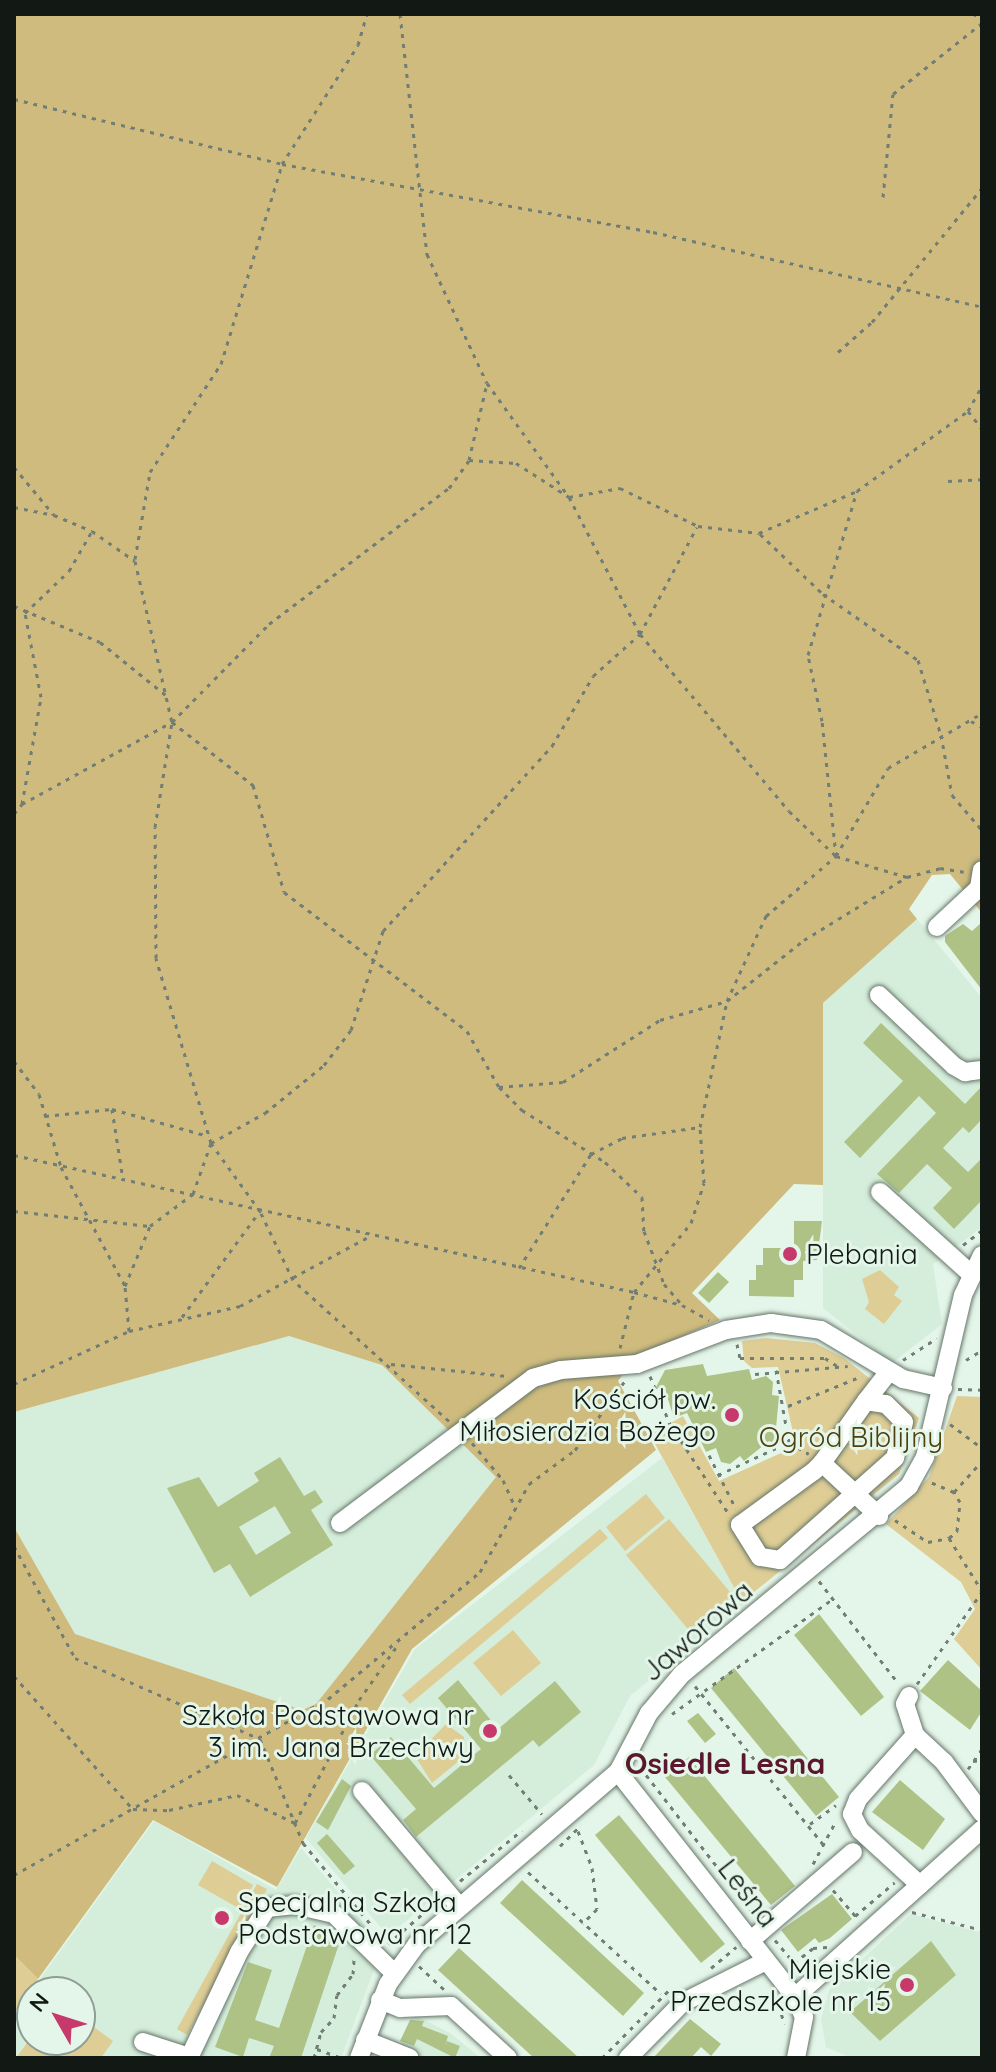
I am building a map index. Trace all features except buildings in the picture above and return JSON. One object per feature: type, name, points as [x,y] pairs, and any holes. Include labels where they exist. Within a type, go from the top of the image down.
[{"type":"street","points":[[937,927],[980,882]]},
{"type":"street","points":[[879,995],[954,1066],[965,1072],[982,1070]]},
{"type":"street","points":[[880,1192],[970,1273],[982,1255]]},
{"type":"street","name":"Jaworowa","points":[[362,2049],[380,2000],[402,1971],[459,1906],[618,1772],[649,1713],[682,1674],[885,1520],[917,1473],[951,1388],[970,1273]]},
{"type":"street","points":[[340,1523],[533,1378],[561,1370],[629,1368],[771,1323],[821,1330],[886,1376],[951,1388]]},
{"type":"street","points":[[866,1401],[897,1413],[905,1433],[895,1458],[860,1494],[780,1560],[760,1557],[740,1525],[818,1460],[886,1376]]},
{"type":"street","points":[[818,1460],[860,1494],[885,1520]]},
{"type":"street","points":[[909,1696],[905,1704],[915,1735],[958,1781],[982,1813]]},
{"type":"street","points":[[913,1879],[854,1821],[854,1797],[915,1735]]},
{"type":"street","name":"Leśna","points":[[618,1772],[795,1997]]},
{"type":"street","points":[[362,1791],[459,1906]]},
{"type":"street","points":[[796,2058],[804,2017],[795,1997],[913,1879],[982,1829]]},
{"type":"street","points":[[750,1941],[818,1872],[853,1852]]},
{"type":"street","points":[[143,2042],[189,2058],[239,1952],[267,1908],[322,1909],[402,1971]]},
{"type":"street","points":[[628,2058],[682,2003],[766,1961]]},
{"type":"street","points":[[380,2000],[400,2008],[451,2006],[508,2058]]},
{"type":"street","points":[[362,2049],[410,2058]]},
{"type":"path","points":[[367,14],[358,45],[282,164],[221,364],[150,472],[135,561],[172,722],[155,827],[156,958],[208,1136],[260,1211],[293,1280],[391,1364],[503,1480],[516,1509]]},
{"type":"path","points":[[400,14],[416,184],[427,254],[487,383],[569,497],[640,634],[789,811],[836,856],[907,877]]},
{"type":"path","points":[[883,197],[893,94],[982,20],[973,14]]},
{"type":"path","points":[[14,99],[282,164],[416,184],[982,307]]},
{"type":"path","points":[[838,352],[872,322],[982,188]]},
{"type":"path","points":[[14,814],[22,804],[172,722],[269,624],[449,488],[469,460],[487,383]]},
{"type":"path","points":[[469,460],[516,463],[569,497],[620,488],[698,526],[759,533],[857,491],[968,411],[982,386]]},
{"type":"path","points":[[968,411],[982,429]]},
{"type":"path","points":[[14,467],[54,515]]},
{"type":"path","points":[[948,481],[982,479]]},
{"type":"path","points":[[836,856],[822,721],[808,655],[823,594],[857,491]]},
{"type":"path","points":[[14,507],[54,515],[92,531],[135,561]]},
{"type":"path","points":[[125,1286],[150,1226],[193,1194],[211,1143],[265,1113],[324,1065],[351,1030],[383,931],[552,746],[593,676],[640,634],[698,526]]},
{"type":"path","points":[[25,613],[69,571],[92,531]]},
{"type":"path","points":[[759,533],[823,594],[918,660],[941,735],[952,795],[982,830]]},
{"type":"path","points":[[14,606],[100,642],[167,696]]},
{"type":"path","points":[[22,804],[41,697],[25,613]]},
{"type":"path","points":[[14,1875],[328,1699],[480,1572],[536,1477],[575,1450],[629,1368],[621,1331],[634,1292],[691,1223],[704,1183],[700,1127],[727,1001],[766,916],[836,856],[888,768],[982,713]]},
{"type":"path","points":[[969,721],[982,727]]},
{"type":"path","points":[[172,722],[253,785],[284,892],[467,1031],[499,1087],[522,1110],[591,1154],[642,1197],[644,1231],[660,1262],[664,1284],[682,1305],[729,1337]]},
{"type":"path","points":[[499,1087],[563,1082],[660,1020],[727,1001],[804,940],[907,877],[940,868],[980,882]]},
{"type":"path","points":[[14,1061],[39,1094],[61,1167],[125,1286],[129,1331]]},
{"type":"path","points":[[45,1116],[112,1109],[208,1136]]},
{"type":"path","points":[[112,1109],[123,1179]]},
{"type":"path","points":[[519,1269],[591,1154],[622,1138],[700,1127]]},
{"type":"path","points":[[14,1155],[682,1305]]},
{"type":"path","points":[[14,1211],[89,1223],[150,1226]]},
{"type":"path","points":[[180,1320],[260,1211]]},
{"type":"path","points":[[14,1384],[129,1331],[240,1306],[371,1235]]},
{"type":"path","points":[[788,1406],[872,1372],[886,1376],[943,1334]]},
{"type":"path","points":[[961,1352],[959,1364],[982,1350]]},
{"type":"path","points":[[740,1358],[825,1358],[839,1367]]},
{"type":"path","points":[[391,1364],[533,1378]]},
{"type":"path","points":[[755,1374],[830,1367]]},
{"type":"path","points":[[629,1368],[648,1370],[670,1424],[740,1525]]},
{"type":"path","points":[[776,1370],[789,1442],[818,1460]]},
{"type":"path","points":[[951,1388],[982,1390]]},
{"type":"path","points":[[943,1433],[947,1421],[982,1448]]},
{"type":"path","points":[[718,1475],[789,1442]]},
{"type":"path","points":[[709,1455],[740,1525]]},
{"type":"path","points":[[954,1492],[982,1461]]},
{"type":"path","points":[[885,1520],[928,1542],[949,1538],[962,1521],[954,1492],[926,1479],[919,1491]]},
{"type":"path","points":[[885,1520],[900,1511]]},
{"type":"path","points":[[817,1578],[831,1600],[909,1696],[982,1591],[949,1538]]},
{"type":"path","points":[[14,1546],[75,1658],[260,1739],[303,1843],[388,1945]]},
{"type":"path","points":[[805,1587],[827,1571]]},
{"type":"path","points":[[666,1718],[831,1600]]},
{"type":"path","points":[[295,1823],[359,1700],[401,1639]]},
{"type":"path","points":[[14,1676],[133,1809],[169,1810],[237,1795],[295,1823]]},
{"type":"path","points":[[689,1680],[823,1844]]},
{"type":"path","points":[[958,1781],[982,1749]]},
{"type":"path","points":[[641,1760],[643,1774],[794,1963],[813,1948],[831,1946]]},
{"type":"path","points":[[973,1761],[982,1760]]},
{"type":"path","points":[[509,1775],[542,1814]]},
{"type":"path","points":[[809,1825],[854,1797]]},
{"type":"path","points":[[854,1797],[823,1844],[818,1872],[860,1923]]},
{"type":"path","points":[[558,1848],[578,1831],[582,1821]]},
{"type":"path","points":[[578,1831],[592,1868],[597,1909],[583,1923]]},
{"type":"path","points":[[537,1865],[523,1865],[661,1994]]},
{"type":"path","points":[[855,1916],[913,1879]]},
{"type":"path","points":[[900,1921],[911,1912],[982,1930]]},
{"type":"path","points":[[314,2058],[321,2032],[334,2018],[337,1995],[353,1974],[357,1934]]},
{"type":"path","points":[[402,1971],[414,1962]]},
{"type":"path","points":[[776,1999],[786,2026]]},
{"type":"path","points":[[317,2049],[342,2058]]},
{"type":"shaded area","points":[[14,14],[982,14],[982,913],[950,874],[932,875],[909,909],[917,919],[823,1003],[823,1185],[794,1184],[692,1293],[720,1320],[637,1356],[618,1381],[656,1450],[412,1649],[277,1887],[153,1820],[40,1976],[35,1976],[14,1955],[14,1527],[75,1634],[302,1710],[316,1704],[496,1477],[382,1365],[289,1336],[14,1412]]},
{"type":"shaded area","points":[[917,919],[982,998],[982,1227],[933,1264],[942,1324],[892,1363],[823,1308],[823,1003]]},
{"type":"shaded area","points":[[289,1336],[382,1365],[496,1477],[316,1704],[301,1710],[75,1634],[14,1527],[14,1412]]},
{"type":"shaded area","name":"Szkoła Podstawowa nr 3 im. Jana Brzechwy","points":[[662,1458],[743,1604],[630,1696],[594,1765],[388,1936],[306,1838],[415,1649]]},
{"type":"shaded area","name":"Specjalna Szkoła Podstawowa nr 12","points":[[154,1821],[276,1890],[301,1848],[383,1946],[341,2058],[14,2058],[16,2012],[16,2056],[96,2056],[96,1976],[42,1976]]},
{"type":"shaded area","name":"Miejskie Przedszkole nr 15","points":[[911,1914],[982,1933],[982,2058],[851,2058],[826,2047],[821,2019],[829,1990]]},
{"type":"shaded area","points":[[413,2014],[450,2033],[481,2058],[396,2058]]},
{"type":"green space","points":[[880,1270],[899,1287],[894,1295],[902,1301],[884,1324],[865,1309],[869,1302],[862,1279]]},
{"type":"green space","name":"Ogród Biblijny","points":[[766,1338],[815,1343],[844,1358],[919,1418],[899,1474],[742,1602],[650,1435],[683,1416],[719,1481],[790,1449],[795,1441],[778,1367],[752,1368],[744,1361],[742,1341]]},
{"type":"green space","points":[[957,1396],[982,1397],[982,1670],[954,1639],[975,1609],[961,1582],[886,1524],[929,1477]]},
{"type":"green space","points":[[646,1494],[665,1518],[625,1551],[606,1527]]},
{"type":"green space","points":[[669,1519],[735,1598],[692,1634],[626,1555]]},
{"type":"green space","points":[[600,1529],[608,1538],[410,1704],[402,1695]]},
{"type":"green space","points":[[513,1630],[541,1663],[501,1696],[473,1663]]},
{"type":"green space","points":[[446,1724],[464,1737],[465,1756],[432,1783],[415,1756]]},
{"type":"green space","points":[[212,1861],[253,1885],[240,1909],[198,1885]]},
{"type":"green space","points":[[257,1884],[267,1889],[187,2035],[177,2029]]},
{"type":"green space","points":[[14,1955],[35,1976],[16,1976],[14,2013]]},
{"type":"green space","points":[[96,2029],[113,2041],[101,2058],[16,2058],[96,2056]]},
{"type":"place","name":"Plebania","points":[[790,1254]]},
{"type":"place","name":"Kościół pw. Miłosierdzia Bożego","points":[[732,1415]]},
{"type":"place","name":"Szkoła Podstawowa nr 3 im. Jana Brzechwy","points":[[490,1731]]},
{"type":"place","name":"Specjalna Szkoła Podstawowa nr 12","points":[[222,1918]]},
{"type":"place","name":"Miejskie Przedszkole nr 15","points":[[907,1985]]},
{"type":"district","name":"Osiedle Lesna","points":[[725,1763]]}]
